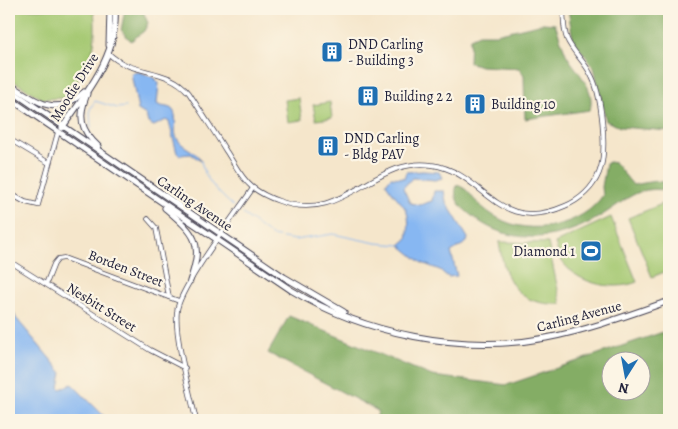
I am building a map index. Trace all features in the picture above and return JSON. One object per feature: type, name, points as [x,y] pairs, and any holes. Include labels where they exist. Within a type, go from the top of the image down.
[{"type":"main road","name":"Moodie Drive","points":[[108,53],[111,26],[110,9]]},
{"type":"main road","name":"Moodie Drive","points":[[58,132],[91,84],[108,53],[116,29],[115,9]]},
{"type":"main road","points":[[9,84],[40,103],[54,106],[68,104],[91,84]]},
{"type":"main road","points":[[91,84],[82,110],[82,126],[92,140],[117,162]]},
{"type":"main road","name":"Carling Avenue","points":[[9,89],[304,290],[374,326]]},
{"type":"main road","name":"Carling Avenue","points":[[9,98],[217,241],[305,298],[374,326],[414,335],[455,341],[510,342],[569,333],[669,301]]},
{"type":"main road","points":[[146,192],[188,229],[195,238],[198,254],[190,281]]},
{"type":"street","points":[[108,53],[113,59],[126,67],[161,73],[174,79],[189,93],[236,167],[253,188],[292,204],[322,205],[342,198],[401,166],[431,164],[460,175],[490,199],[510,210],[524,213],[546,212],[574,202],[585,193],[596,179],[603,162],[605,143],[595,82],[567,39],[563,9]]},
{"type":"street","points":[[9,193],[25,202],[38,205],[58,132]]},
{"type":"street","points":[[9,139],[49,163]]},
{"type":"street","points":[[196,420],[176,323],[179,301],[190,281],[253,188]]},
{"type":"street","points":[[148,218],[156,228],[170,297]]},
{"type":"street","name":"Borden Street","points":[[46,284],[54,264],[58,259],[64,258],[179,301]]},
{"type":"street","name":"Nesbitt Street","points":[[9,261],[150,350],[185,368]]},
{"type":"green space","points":[[9,9],[94,9],[95,36],[91,57],[81,76],[64,98],[42,99],[9,78]]},
{"type":"green space","points":[[125,9],[142,9],[148,23],[144,31],[131,41],[121,30]]},
{"type":"green space","points":[[568,9],[669,9],[669,131],[620,127],[606,121],[594,67],[573,40]]},
{"type":"green space","points":[[543,23],[555,24],[566,54],[588,87],[591,102],[590,110],[525,119],[524,75],[519,68],[480,66],[469,62],[470,38],[479,34],[496,34]]},
{"type":"green space","points":[[299,98],[302,120],[288,122],[285,100]]},
{"type":"green space","points":[[330,102],[332,118],[316,120],[313,105]]},
{"type":"green space","points":[[609,162],[615,163],[633,185],[655,181],[669,183],[669,191],[643,191],[629,197],[591,222],[557,234],[540,237],[522,237],[488,226],[464,209],[458,203],[456,195],[457,185],[467,191],[488,212],[511,224],[525,227],[555,225],[569,221],[594,206],[603,195],[602,187],[606,164]]},
{"type":"green space","points":[[667,202],[669,208],[669,270],[652,277],[628,218]]},
{"type":"green space","name":"Diamond 1","points":[[611,217],[637,282],[616,286],[594,283],[574,274],[566,267],[559,256],[555,243]]},
{"type":"green space","points":[[499,242],[548,243],[561,304],[546,304],[534,301],[516,289],[505,269]]},
{"type":"green space","points":[[289,316],[432,376],[507,385],[600,353],[600,402],[650,402],[650,352],[604,352],[669,330],[669,420],[376,420],[378,411],[268,353]]},
{"type":"water","points":[[140,72],[154,78],[159,83],[157,104],[173,110],[175,114],[175,133],[178,140],[196,154],[201,161],[191,154],[180,155],[177,153],[169,122],[166,120],[154,126],[148,123],[146,115],[138,110],[131,73]]},
{"type":"water","points":[[406,172],[439,172],[442,178],[435,180],[412,178],[403,188],[410,203],[420,205],[432,201],[434,191],[444,191],[446,202],[468,238],[467,242],[451,252],[457,276],[448,277],[440,270],[422,263],[400,245],[407,239],[407,212],[386,183],[391,177],[404,178]]},
{"type":"water","points":[[9,301],[16,318],[62,373],[59,387],[61,389],[72,384],[108,420],[9,420]]},
{"type":"waterway","points":[[91,128],[90,109],[95,101],[117,108],[126,107]]},
{"type":"waterway","points":[[201,161],[209,181],[233,206]]},
{"type":"waterway","points":[[243,214],[272,236],[295,240],[333,234],[376,243],[400,245]]},
{"type":"place","name":"DND Carling - Building 3","points":[[332,52]]},
{"type":"place","name":"Building 2 2","points":[[368,96]]},
{"type":"place","name":"Building 10","points":[[475,104]]},
{"type":"place","name":"DND Carling - Bldg PAV","points":[[328,146]]},
{"type":"place","name":"Diamond 1","points":[[591,251]]}]
